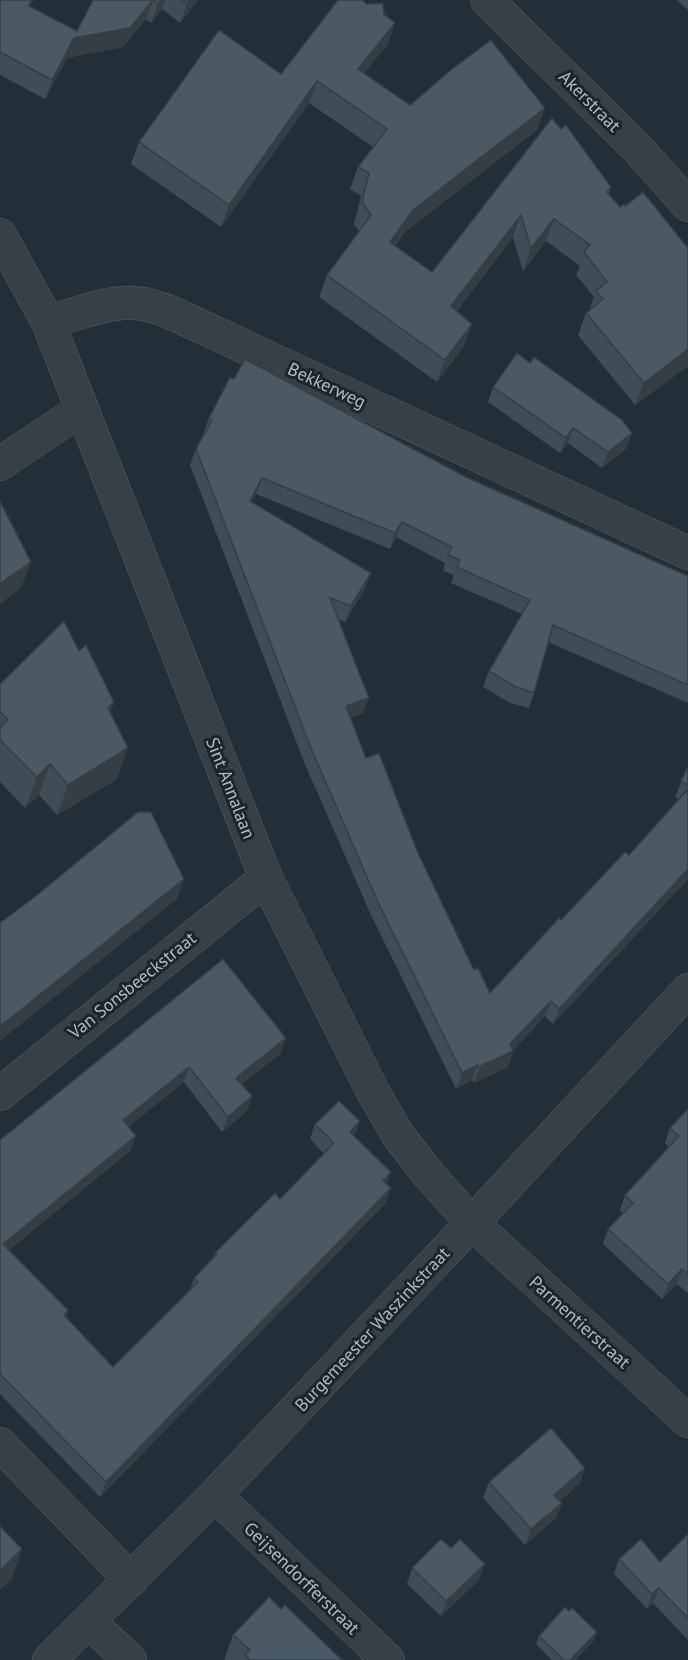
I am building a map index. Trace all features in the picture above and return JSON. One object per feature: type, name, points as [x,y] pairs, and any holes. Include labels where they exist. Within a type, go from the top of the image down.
[{"type":"street","name":"Akerstraat","points":[[488,0],[638,149],[688,206]]},
{"type":"street","points":[[0,235],[48,322]]},
{"type":"street","name":"Bekkerweg","points":[[48,322],[108,306],[134,303],[162,309],[688,553]]},
{"type":"street","name":"Sint Annalaan","points":[[48,322],[266,878],[372,1090],[398,1135],[429,1175],[472,1223]]},
{"type":"street","points":[[0,464],[82,409]]},
{"type":"street","name":"Van Sonsbeeckstraat","points":[[0,1094],[266,878]]},
{"type":"street","name":"Burgemeester Waszinkstraat","points":[[49,1660],[215,1496],[688,990]]},
{"type":"street","name":"Parmentierstraat","points":[[472,1223],[688,1421]]},
{"type":"street","points":[[0,1444],[131,1580]]},
{"type":"street","name":"Geijsendorfferstraat","points":[[215,1496],[388,1660]]},
{"type":"street","points":[[89,1622],[129,1660]]},
{"type":"building","points":[[0,0],[32,0],[29,6],[77,31],[93,0],[153,0],[130,28],[74,38],[52,80],[0,52]]},
{"type":"building","points":[[338,0],[362,0],[367,4],[383,3],[384,14],[395,23],[358,69],[410,105],[491,40],[545,108],[413,210],[390,242],[432,272],[552,118],[561,129],[566,125],[611,187],[607,192],[620,207],[624,204],[625,206],[643,192],[688,248],[688,349],[644,383],[586,313],[603,299],[596,291],[607,282],[584,252],[590,245],[554,219],[531,248],[521,215],[451,306],[472,324],[445,360],[327,275],[371,215],[362,202],[369,173],[358,167],[387,129],[317,81],[229,205],[139,142],[219,30],[281,74]]},
{"type":"building","points":[[517,353],[530,363],[534,357],[622,420],[632,433],[608,452],[573,428],[566,438],[493,387]]},
{"type":"building","points":[[245,359],[466,477],[688,576],[688,685],[553,625],[534,693],[516,687],[489,671],[530,600],[457,567],[460,560],[448,555],[452,547],[402,522],[395,533],[262,478],[250,501],[371,573],[351,606],[330,598],[369,698],[346,706],[366,758],[379,753],[418,853],[474,970],[478,968],[490,993],[559,918],[561,920],[625,852],[629,855],[688,789],[688,869],[559,1009],[551,1001],[510,1044],[513,1051],[462,1073],[377,900],[310,746],[196,449],[212,420],[209,418],[230,377],[234,379]]},
{"type":"building","points":[[0,501],[31,562],[0,584]]},
{"type":"building","points":[[64,621],[79,651],[86,645],[114,702],[108,708],[128,748],[68,785],[50,764],[37,777],[0,740],[0,728],[8,719],[0,712],[0,684]]},
{"type":"building","points":[[688,766],[688,785],[681,781]]},
{"type":"building","points":[[138,812],[151,812],[184,879],[0,1025],[0,923]]},
{"type":"building","points":[[223,959],[286,1038],[236,1078],[252,1096],[228,1117],[189,1067],[123,1120],[136,1136],[3,1244],[68,1310],[64,1315],[113,1367],[198,1282],[194,1278],[217,1254],[215,1253],[275,1193],[280,1199],[334,1143],[315,1124],[339,1101],[360,1121],[350,1132],[391,1172],[383,1181],[391,1188],[106,1482],[0,1374],[0,1140]]},
{"type":"building","points":[[688,1109],[688,1274],[682,1269],[668,1284],[608,1229],[633,1203],[625,1195],[679,1136],[670,1128]]},
{"type":"building","points":[[551,1428],[585,1468],[554,1495],[562,1503],[531,1529],[489,1482]]},
{"type":"building","points":[[0,1526],[22,1549],[0,1571]]},
{"type":"building","points":[[688,1534],[688,1618],[659,1588],[652,1594],[619,1559],[641,1539],[660,1562]]},
{"type":"building","points":[[441,1539],[451,1548],[460,1539],[485,1564],[446,1601],[412,1568]]},
{"type":"building","points":[[269,1597],[281,1609],[285,1605],[342,1660],[250,1660],[245,1655],[250,1650],[233,1635]]},
{"type":"building","points":[[565,1607],[569,1611],[572,1608],[597,1632],[570,1660],[564,1660],[539,1636]]}]
